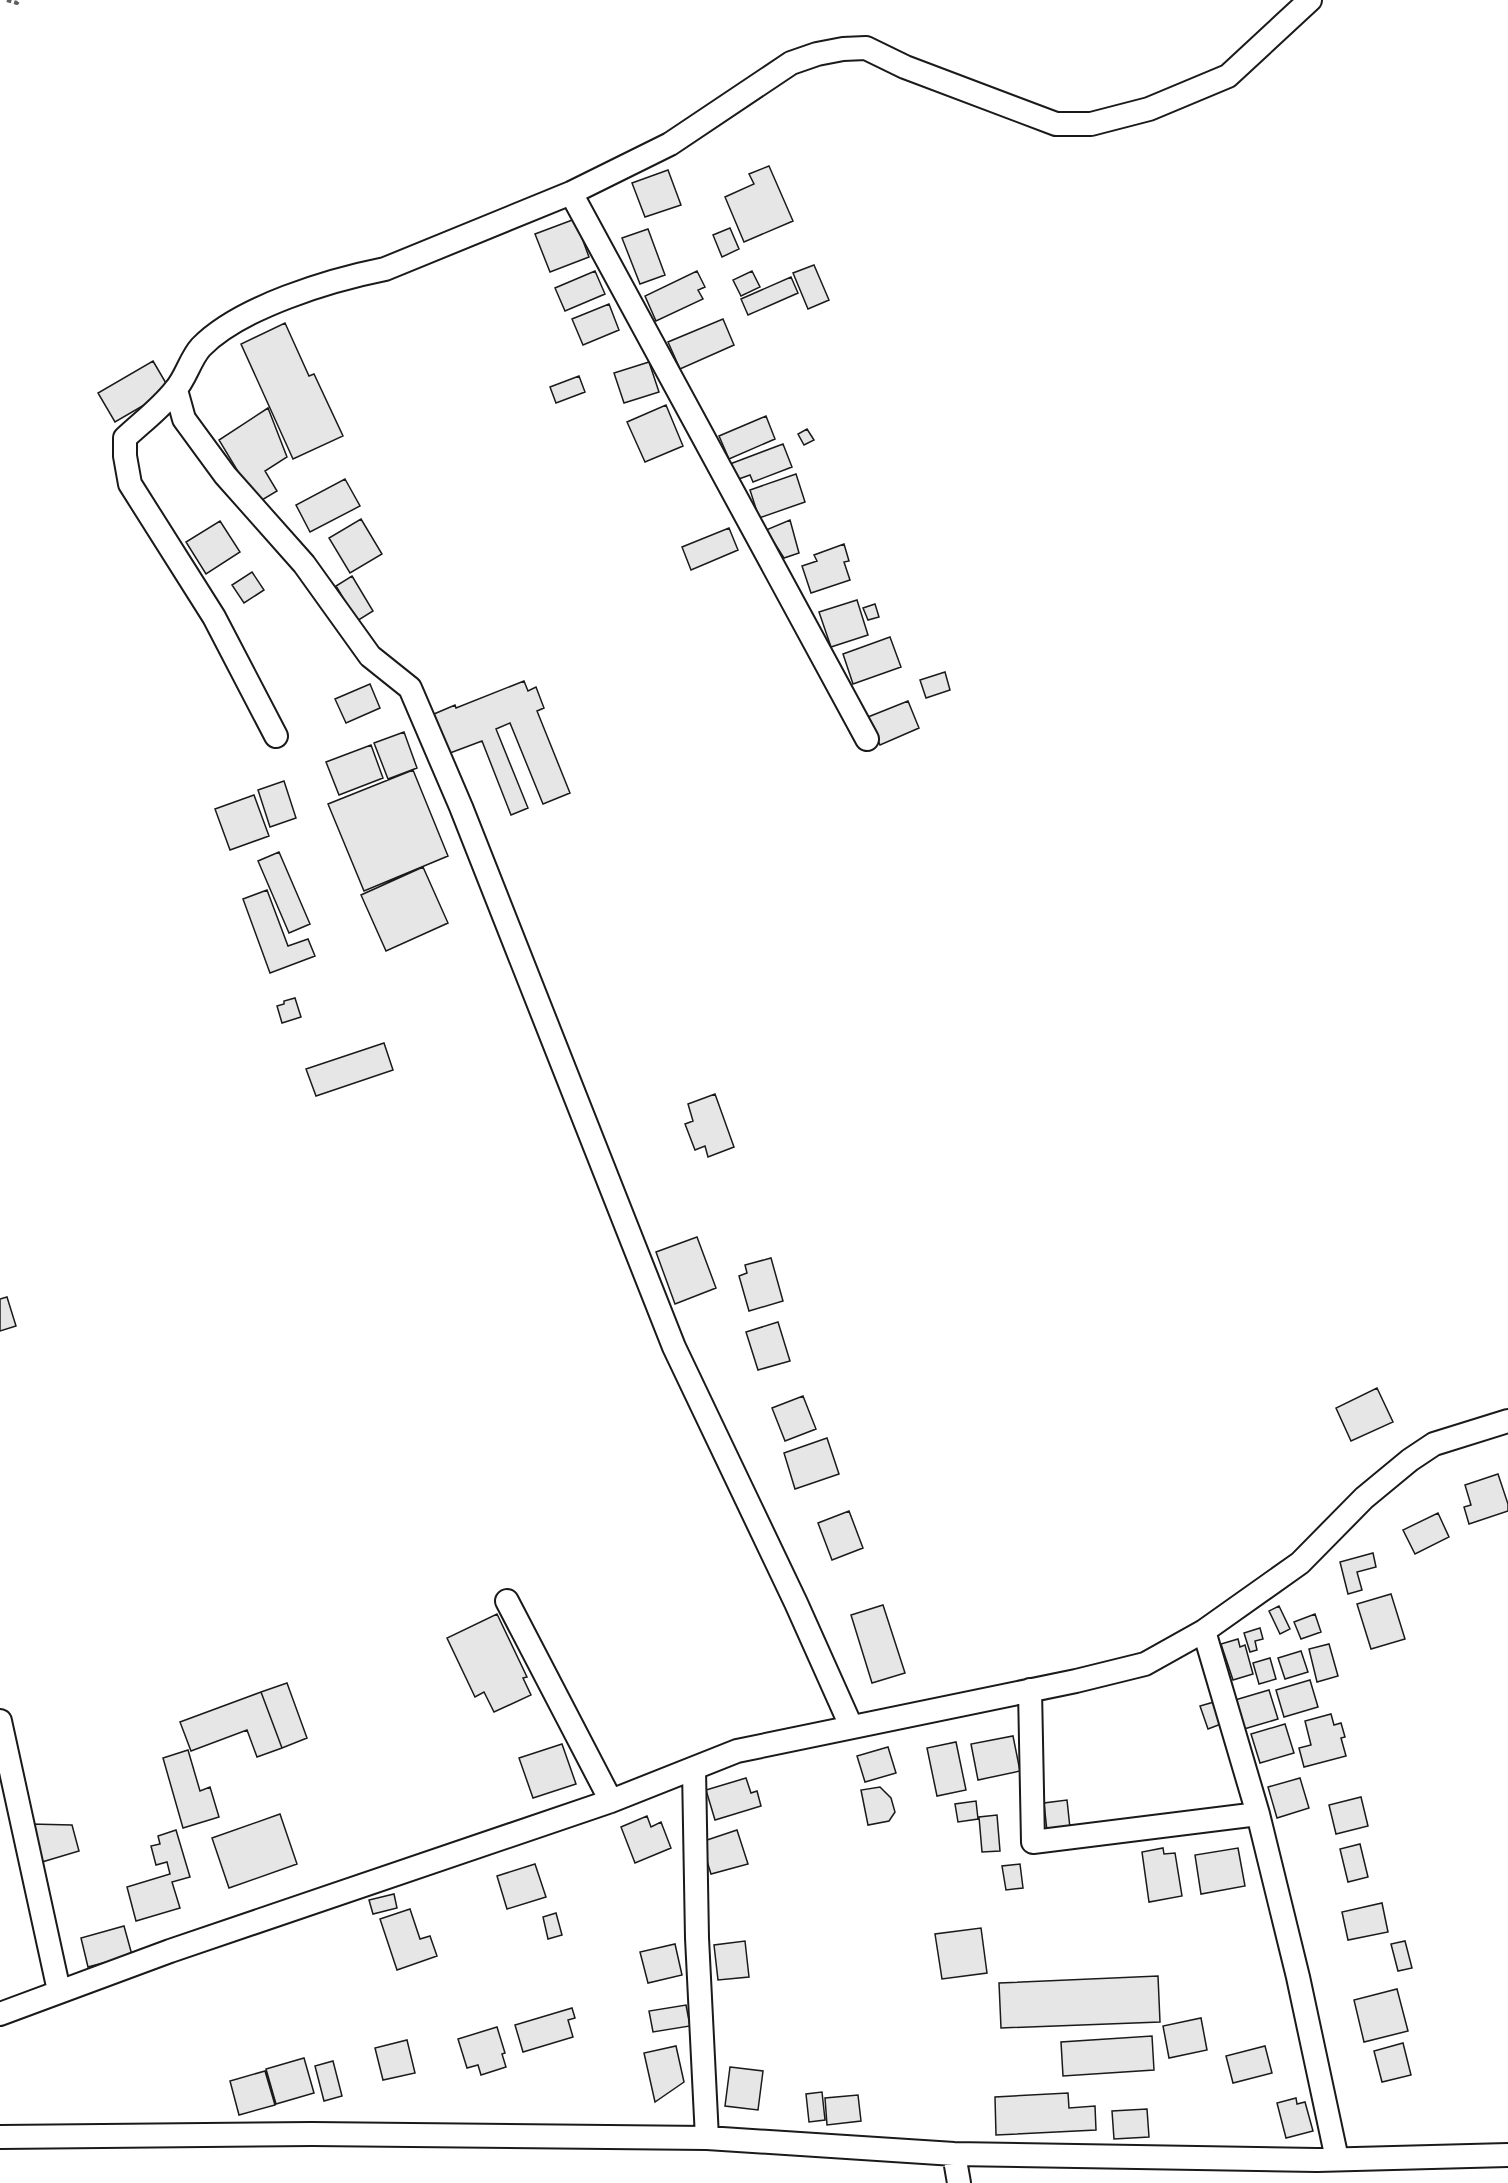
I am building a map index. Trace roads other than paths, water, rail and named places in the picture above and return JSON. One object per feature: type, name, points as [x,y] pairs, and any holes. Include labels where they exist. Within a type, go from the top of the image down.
[{"type":"street","points":[[276,736],[214,617],[130,484],[125,456],[125,438],[176,390],[200,348],[225,326],[275,302],[355,275],[385,269],[571,193],[670,144],[790,63],[817,54],[843,49],[866,48],[905,67],[1056,124],[1091,124],[1149,110],[1228,76],[1310,0]]},
{"type":"street","points":[[571,193],[867,739]]},
{"type":"street","points":[[176,390],[184,419],[225,475],[304,564],[370,656],[410,688],[462,807],[674,1347],[796,1603],[851,1726]]},
{"type":"street","points":[[0,2014],[170,1951],[611,1801],[737,1751],[1145,1664],[1204,1630],[1300,1563],[1364,1498],[1434,1443],[1507,1426]]},
{"type":"street","points":[[507,1601],[611,1801]]},
{"type":"street","points":[[1204,1630],[1258,1814],[1298,1977],[1337,2159]]},
{"type":"street","points":[[1030,1690],[1032,1842],[1258,1814]]},
{"type":"street","points":[[0,1721],[59,1991]]},
{"type":"street","points":[[694,1769],[697,1938],[707,2138]]},
{"type":"street","points":[[0,2137],[312,2134],[707,2138],[954,2154],[1337,2159],[1508,2155]]},
{"type":"street","points":[[954,2154],[959,2183]]}]
